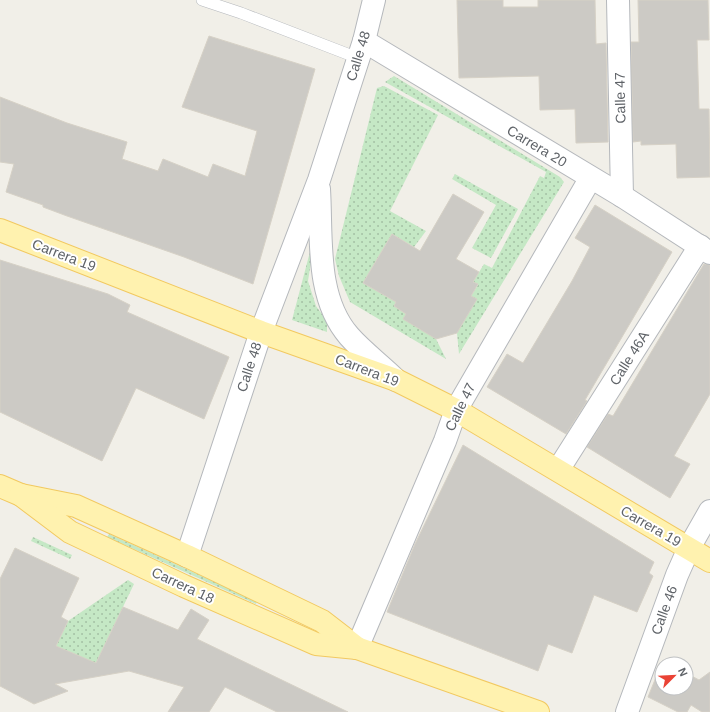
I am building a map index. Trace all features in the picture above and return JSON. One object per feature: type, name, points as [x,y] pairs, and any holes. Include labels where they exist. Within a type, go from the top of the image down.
[{"type":"main road","name":"Carrera 19","points":[[0,230],[261,332],[396,380],[456,410],[710,561]]},
{"type":"main road","name":"Carrera 18","points":[[0,486],[21,495],[76,506],[187,556],[322,621],[357,648]]},
{"type":"main road","name":"Carrera 18","points":[[21,495],[70,532],[191,589],[316,644],[357,648],[538,712]]},
{"type":"street","name":"Calle 48","points":[[187,556],[261,332],[319,180],[361,49],[374,0]]},
{"type":"street","name":"Calle 47","points":[[618,0],[622,196]]},
{"type":"street","name":"Carrera 20","points":[[361,49],[622,196],[705,249]]},
{"type":"street","name":"Calle 47","points":[[357,648],[442,449],[456,410],[590,179]]},
{"type":"street","name":"Calle 48","points":[[319,180],[324,279],[329,298],[336,314],[349,336],[396,380]]},
{"type":"street","name":"Calle 46A","points":[[558,470],[705,249]]},
{"type":"street","name":"Calle 46","points":[[627,712],[677,575],[689,548],[710,511]]},
{"type":"lane","points":[[202,0],[361,49]]},
{"type":"green space","points":[[394,76],[560,177],[564,182],[459,354],[457,333],[476,300],[471,296],[478,285],[473,282],[484,264],[492,268],[540,176],[544,178],[546,172],[385,82]]},
{"type":"green space","points":[[384,86],[438,115],[390,211],[426,231],[414,247],[392,234],[363,283],[396,302],[394,306],[436,339],[446,359],[350,302],[339,276],[335,259],[377,88]]},
{"type":"green space","points":[[455,174],[518,209],[491,258],[472,248],[496,205],[452,179]]},
{"type":"green space","points":[[311,248],[313,249],[308,281],[316,306],[327,321],[327,332],[292,320]]},
{"type":"green space","points":[[109,534],[257,601],[256,604],[107,537]]},
{"type":"green space","points":[[33,537],[72,555],[70,559],[31,541]]},
{"type":"green space","points":[[128,580],[134,584],[96,663],[51,657],[68,621]]},
{"type":"building","points":[[457,0],[503,0],[503,7],[538,7],[538,0],[595,0],[596,44],[606,43],[608,142],[576,143],[575,109],[540,110],[539,76],[459,78]]},
{"type":"building","points":[[638,0],[708,0],[709,40],[697,40],[699,109],[709,109],[710,177],[677,178],[676,144],[641,145],[641,141],[633,142],[631,42],[639,42]]},
{"type":"building","points":[[209,36],[315,69],[253,284],[184,257],[67,216],[43,207],[43,205],[6,192],[14,164],[0,162],[0,97],[67,123],[127,142],[122,159],[158,171],[163,159],[208,177],[213,164],[245,176],[257,131],[182,107]]},
{"type":"building","points":[[453,194],[484,212],[456,259],[479,272],[473,282],[478,284],[471,296],[477,299],[457,333],[436,339],[403,319],[406,314],[394,306],[396,302],[363,283],[392,234],[420,251]]},
{"type":"building","points":[[595,205],[672,252],[585,400],[587,401],[566,434],[487,387],[507,354],[523,363],[572,281],[590,247],[575,238]]},
{"type":"building","points":[[0,260],[108,294],[130,305],[127,312],[229,357],[204,419],[136,388],[102,461],[0,412]]},
{"type":"building","points":[[704,264],[710,265],[710,394],[674,456],[690,464],[670,498],[587,447],[608,414],[613,416]]},
{"type":"building","points":[[463,445],[654,562],[649,573],[653,576],[637,612],[594,595],[572,653],[548,644],[538,671],[387,612],[415,544]]},
{"type":"building","points":[[15,548],[79,578],[61,617],[68,621],[56,646],[96,663],[123,607],[178,630],[191,609],[209,620],[197,639],[348,712],[277,712],[225,687],[209,712],[168,712],[184,687],[129,671],[55,684],[68,691],[34,704],[0,686],[0,579]]},
{"type":"building","points":[[710,672],[710,712],[702,712],[691,705],[687,712],[678,712],[648,697],[654,682],[654,696],[694,696],[694,677],[699,680]]}]
